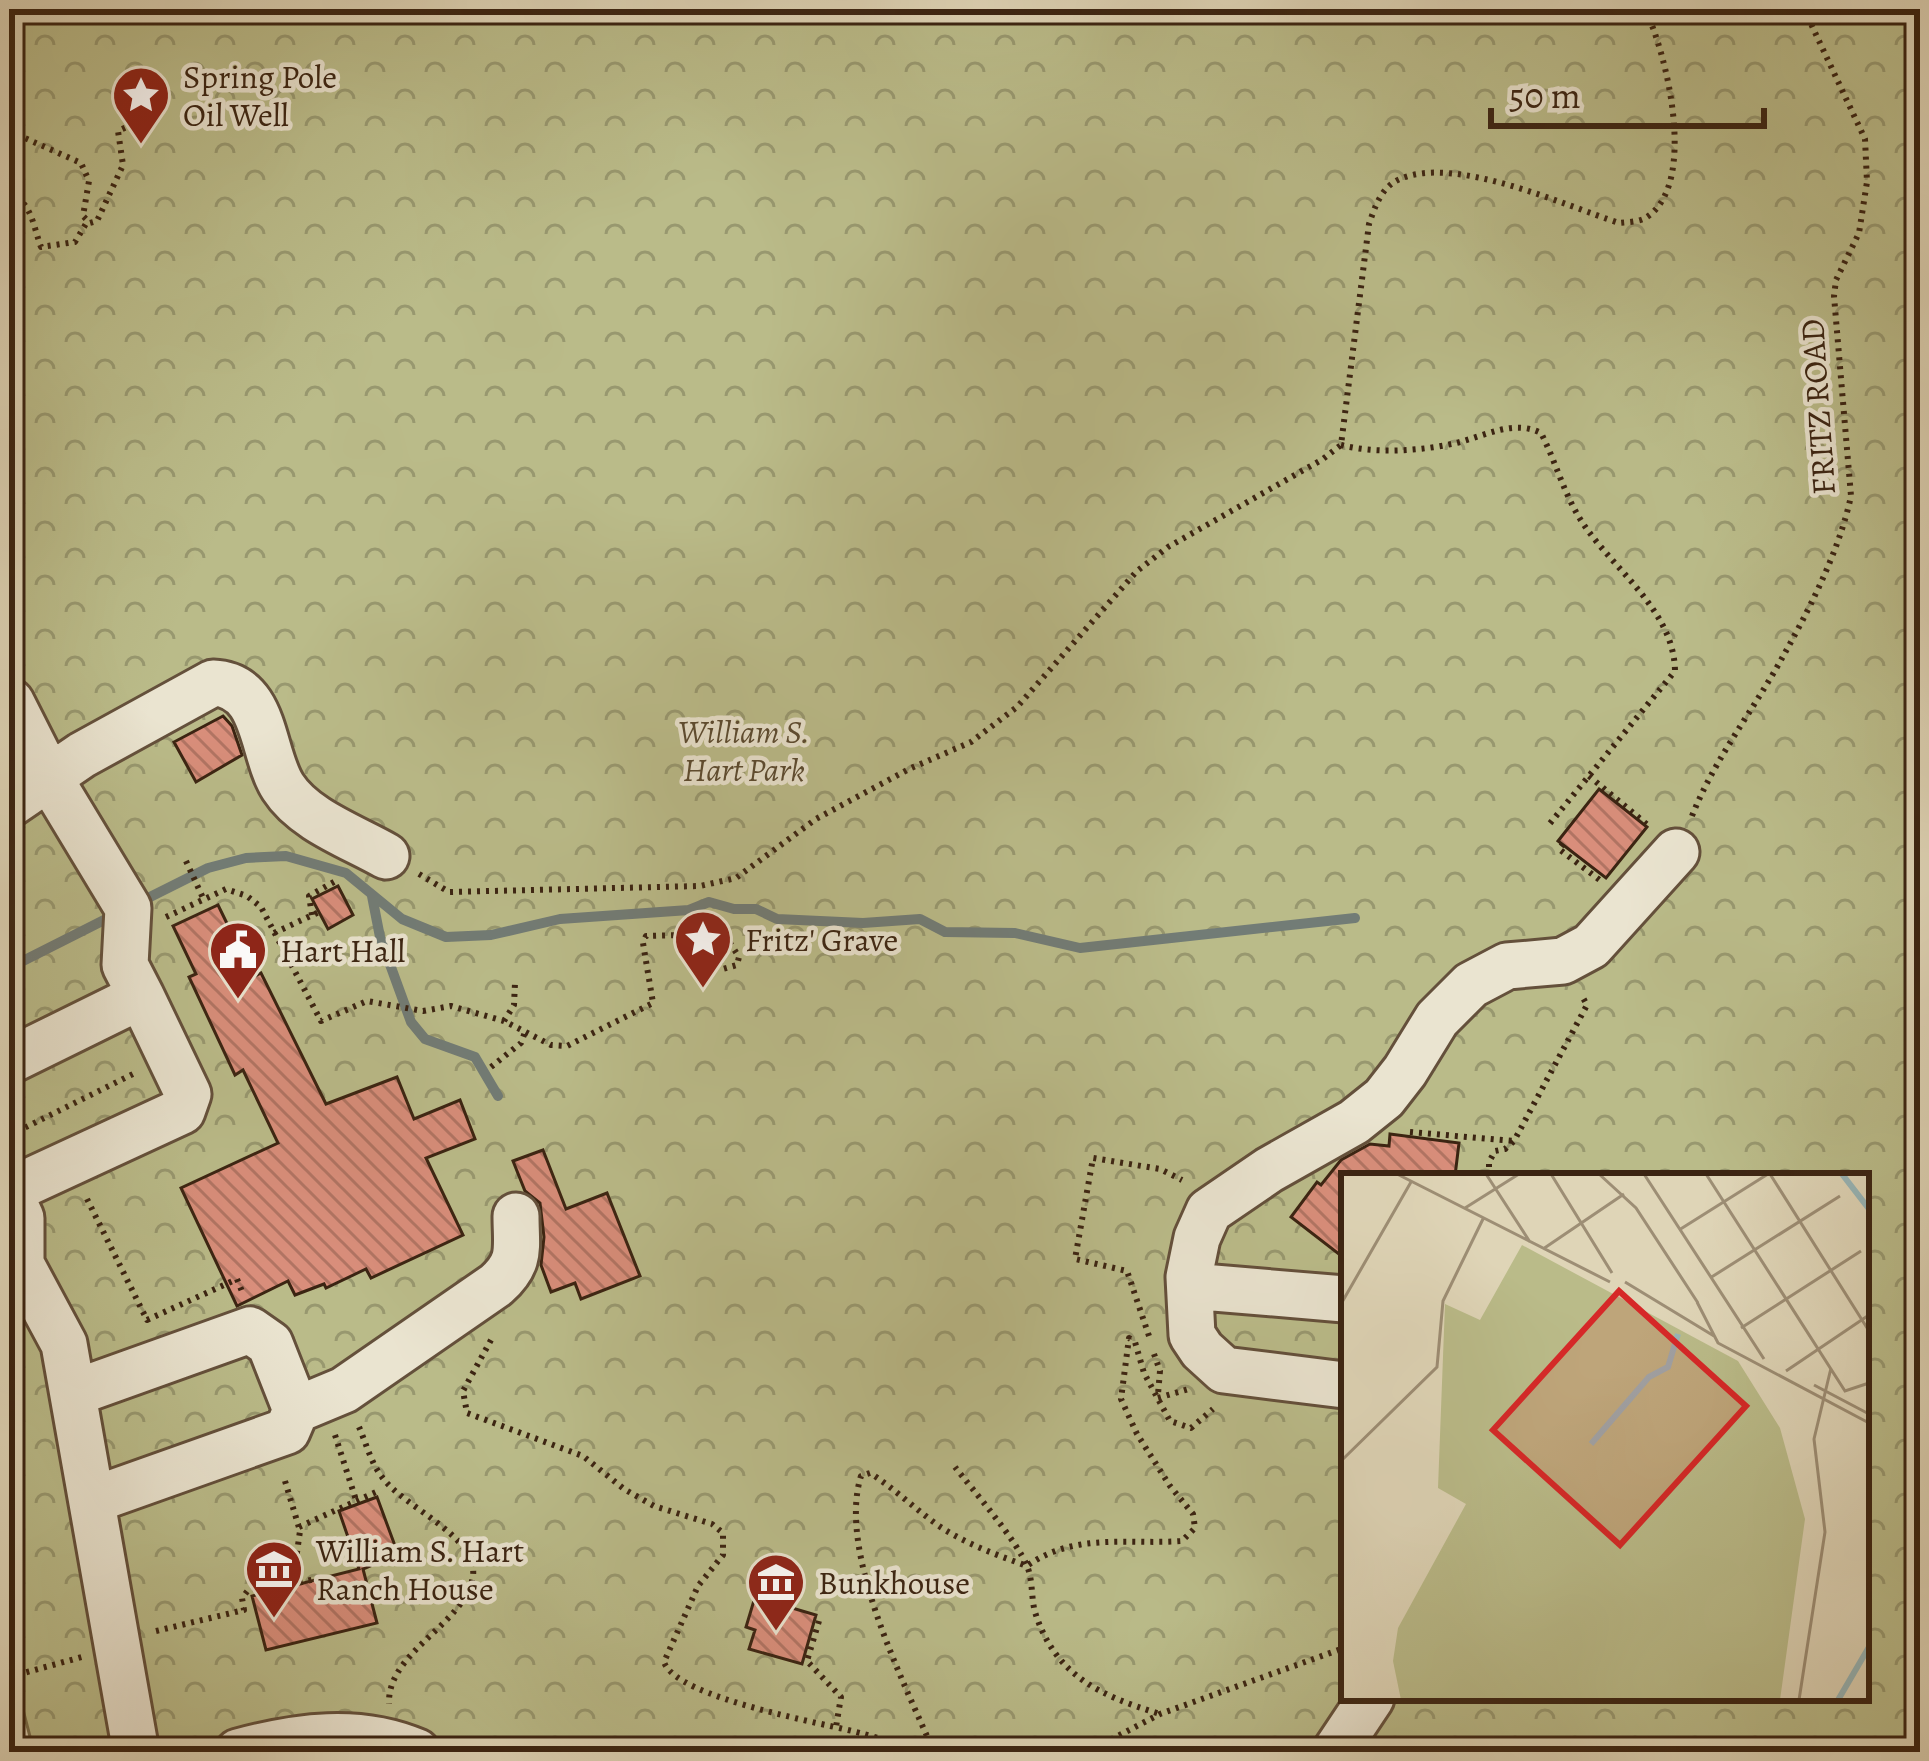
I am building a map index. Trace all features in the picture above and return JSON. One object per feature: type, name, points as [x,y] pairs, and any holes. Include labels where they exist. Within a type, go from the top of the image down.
[{"type":"lane","points":[[9,806],[82,755],[213,683],[228,684],[250,704],[270,745],[281,785],[309,813],[386,856]]},
{"type":"lane","points":[[11,703],[128,908],[125,965],[188,1089],[182,1111],[9,1192],[22,1218],[21,1264],[64,1344],[136,1752]]},
{"type":"lane","points":[[1341,1385],[1224,1370],[1192,1335],[1190,1286],[1197,1238],[1209,1211],[1354,1122],[1384,1098],[1437,1018],[1471,985],[1507,966],[1563,961],[1591,946],[1676,852]]},
{"type":"lane","points":[[9,1061],[141,996]]},
{"type":"lane","points":[[93,1500],[286,1431],[321,1400],[512,1271],[517,1257],[516,1216]]},
{"type":"lane","points":[[1190,1286],[1341,1299]]},
{"type":"lane","points":[[74,1393],[250,1330],[262,1336],[321,1400]]},
{"type":"lane","points":[[1335,1752],[1369,1701]]},
{"type":"lane","points":[[238,1752],[280,1741],[340,1736],[400,1745]]},
{"type":"path","points":[[1341,445],[1369,224],[1380,195],[1400,179],[1456,172],[1619,224],[1644,220],[1665,199],[1674,157],[1671,94],[1660,40],[1645,9]]},
{"type":"path","name":"FRITZ ROAD","points":[[1676,852],[1712,772],[1782,659],[1844,529],[1852,496],[1834,296],[1836,280],[1859,233],[1867,182],[1864,139],[1804,9]]},
{"type":"path","points":[[87,222],[97,221],[120,177],[118,131],[131,125],[140,136]]},
{"type":"path","points":[[9,130],[81,163],[89,182],[83,216],[87,222]]},
{"type":"path","points":[[9,193],[21,198],[30,212],[41,247],[75,242],[87,222]]},
{"type":"path","points":[[386,856],[449,892],[700,886],[736,878],[816,819],[971,742],[1018,707],[1137,571],[1168,547],[1341,445],[1369,452],[1452,444],[1511,427],[1530,427],[1541,433],[1576,513],[1663,624],[1674,649],[1675,671],[1664,688],[1547,826]]},
{"type":"path","points":[[1589,776],[1644,820]]},
{"type":"path","points":[[1563,844],[1559,849],[1588,871]]},
{"type":"path","points":[[188,864],[203,898]]},
{"type":"path","points":[[127,940],[226,889],[247,896],[261,908],[321,1021],[368,1001],[423,1011],[451,1006],[504,1021],[551,1046],[567,1046],[649,1007],[655,998],[644,938],[704,934],[728,937],[739,957],[737,965],[723,969],[704,934]]},
{"type":"path","points":[[274,933],[319,912]]},
{"type":"path","points":[[1489,1173],[1489,1162],[1496,1151],[1514,1141],[1587,1005],[1563,961]]},
{"type":"path","points":[[504,1021],[514,1005],[515,983]]},
{"type":"path","points":[[491,1067],[521,1043],[525,1032]]},
{"type":"path","points":[[9,1142],[12,1132],[172,1058]]},
{"type":"path","points":[[1409,1132],[1514,1141]]},
{"type":"path","points":[[1131,1278],[1127,1270],[1075,1258],[1093,1158],[1160,1169],[1174,1179]]},
{"type":"path","points":[[69,1163],[147,1320],[237,1279],[262,1336]]},
{"type":"path","points":[[512,1271],[514,1303],[464,1391],[467,1413],[583,1456],[624,1489],[654,1505],[718,1527],[725,1541],[723,1555],[682,1616],[665,1669],[731,1702],[918,1752]]},
{"type":"path","points":[[934,1752],[890,1654],[872,1600],[859,1531],[861,1476],[870,1473],[943,1529],[974,1546],[1027,1566],[1065,1547],[1115,1539],[1183,1541],[1195,1528],[1193,1514],[1137,1434],[1121,1399],[1129,1338],[1170,1420],[1182,1427],[1202,1422],[1216,1403],[1214,1395]]},
{"type":"path","points":[[321,1400],[356,1500]]},
{"type":"path","points":[[321,1400],[381,1477],[467,1549],[474,1570],[468,1592],[398,1672],[389,1692],[400,1745]]},
{"type":"path","points":[[956,1467],[1027,1566],[1035,1610],[1060,1660],[1082,1682],[1125,1704],[1160,1714]]},
{"type":"path","points":[[286,1481],[299,1526],[292,1585]]},
{"type":"path","points":[[299,1526],[376,1492]]},
{"type":"path","points":[[256,1593],[319,1578]]},
{"type":"path","points":[[819,1621],[807,1661],[841,1696],[836,1727]]},
{"type":"path","points":[[1088,1752],[1160,1714],[1341,1649]]},
{"type":"green space","name":"William S. Hart Park","points":[[9,9],[1920,9],[1920,1752],[34,1752],[9,1656]]},
{"type":"building","points":[[223,716],[232,726],[242,755],[196,782],[174,742]]},
{"type":"building","points":[[1599,789],[1647,827],[1606,878],[1558,841]]},
{"type":"building","points":[[338,886],[353,915],[328,929],[312,899]]},
{"type":"building","points":[[218,905],[253,977],[261,973],[326,1104],[397,1077],[414,1119],[460,1100],[475,1139],[426,1158],[463,1235],[371,1278],[366,1269],[326,1288],[324,1284],[295,1295],[288,1281],[237,1306],[181,1188],[278,1143],[243,1070],[235,1075],[189,977],[196,974],[173,926]]},
{"type":"building","points":[[1390,1134],[1459,1143],[1455,1173],[1341,1173],[1341,1256],[1291,1217],[1341,1160],[1370,1144],[1389,1146]]},
{"type":"building","points":[[543,1150],[566,1209],[607,1193],[640,1276],[581,1299],[575,1283],[551,1292],[541,1265],[540,1203],[525,1191],[513,1161]]},
{"type":"building","points":[[377,1497],[398,1554],[363,1569],[377,1623],[266,1650],[252,1596],[359,1569],[339,1511]]},
{"type":"building","points":[[755,1597],[816,1615],[802,1664],[749,1649],[755,1630],[746,1627]]},
{"type":"waterway","points":[[138,903],[208,868],[246,858],[286,856],[346,873],[402,919],[446,937],[491,935],[560,919],[689,910],[709,902],[756,909],[777,919],[863,923],[920,919],[945,932],[1015,933],[1080,948],[1355,918]]},
{"type":"waterway","points":[[372,896],[380,937],[411,1022],[425,1039],[475,1057],[498,1096]]},
{"type":"waterway","points":[[9,968],[116,914]]},
{"type":"place","name":"Spring Pole Oil Well","points":[[141,146]]},
{"type":"place","name":"Fritz' Grave","points":[[703,990]]},
{"type":"place","name":"Hart Hall","points":[[238,1001]]},
{"type":"place","name":"William S. Hart Ranch House","points":[[274,1620]]},
{"type":"place","name":"Bunkhouse","points":[[776,1633]]}]
